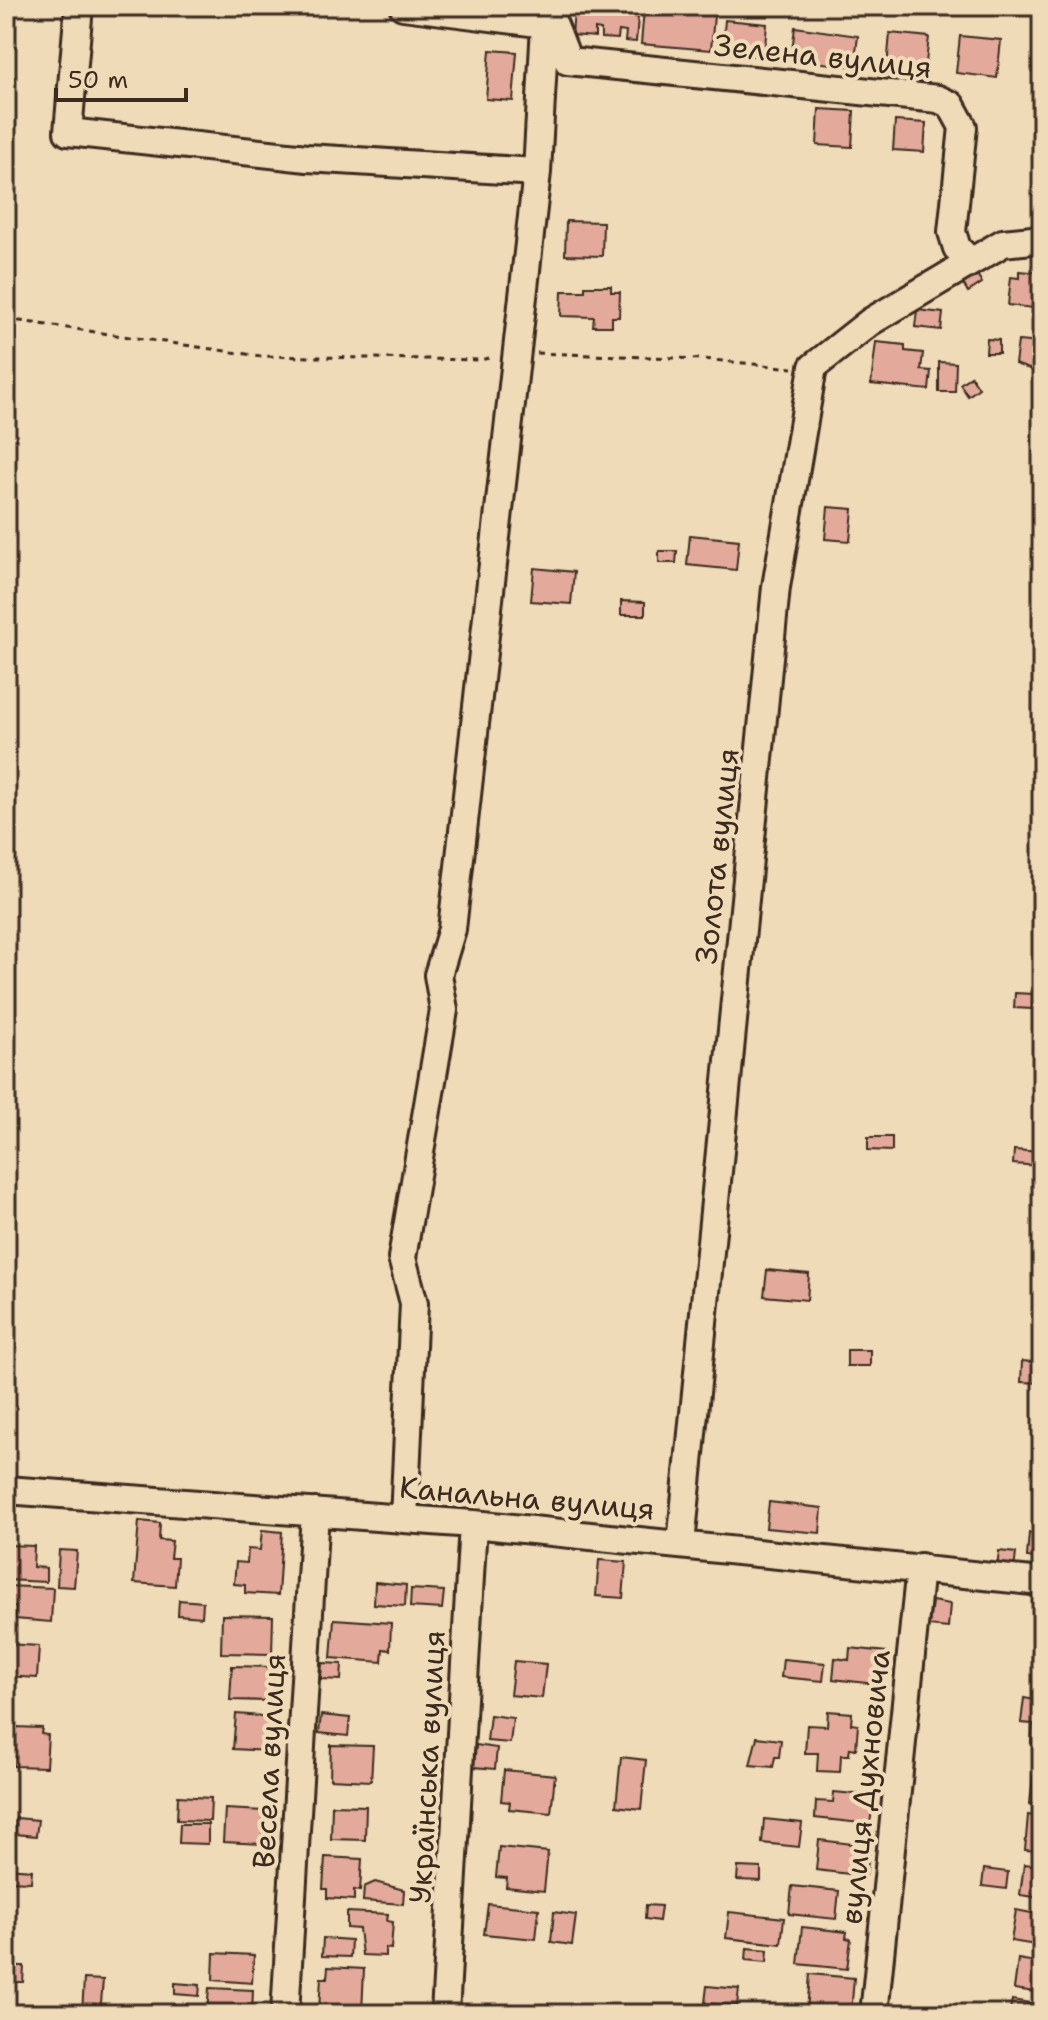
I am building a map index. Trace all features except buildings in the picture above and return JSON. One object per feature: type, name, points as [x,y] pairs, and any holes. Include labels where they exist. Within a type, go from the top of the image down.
[{"type":"street","points":[[79,6],[68,132],[307,158],[537,172]]},
{"type":"street","points":[[403,6],[545,15],[537,172],[514,353],[452,929],[438,975],[444,1010],[402,1258],[414,1303],[404,1519]]},
{"type":"street","name":"Зелена вулиця","points":[[545,15],[554,25],[568,61],[938,99],[951,105],[963,127],[952,232],[957,248],[970,261]]},
{"type":"street","points":[[813,367],[870,322],[970,261],[1003,243],[1042,239]]},
{"type":"street","name":"Золота вулиця","points":[[681,1544],[776,587],[813,367]]},
{"type":"street","name":"Канальна вулиця","points":[[6,1490],[473,1524],[920,1567],[1042,1582]]},
{"type":"street","name":"Весела вулиця","points":[[285,2014],[315,1512]]},
{"type":"street","name":"Українська вулиця","points":[[445,2014],[473,1524]]},
{"type":"street","name":"вулиця Духновича","points":[[874,2014],[920,1567]]},
{"type":"path","points":[[6,319],[260,356],[480,360],[514,353],[813,367]]}]
